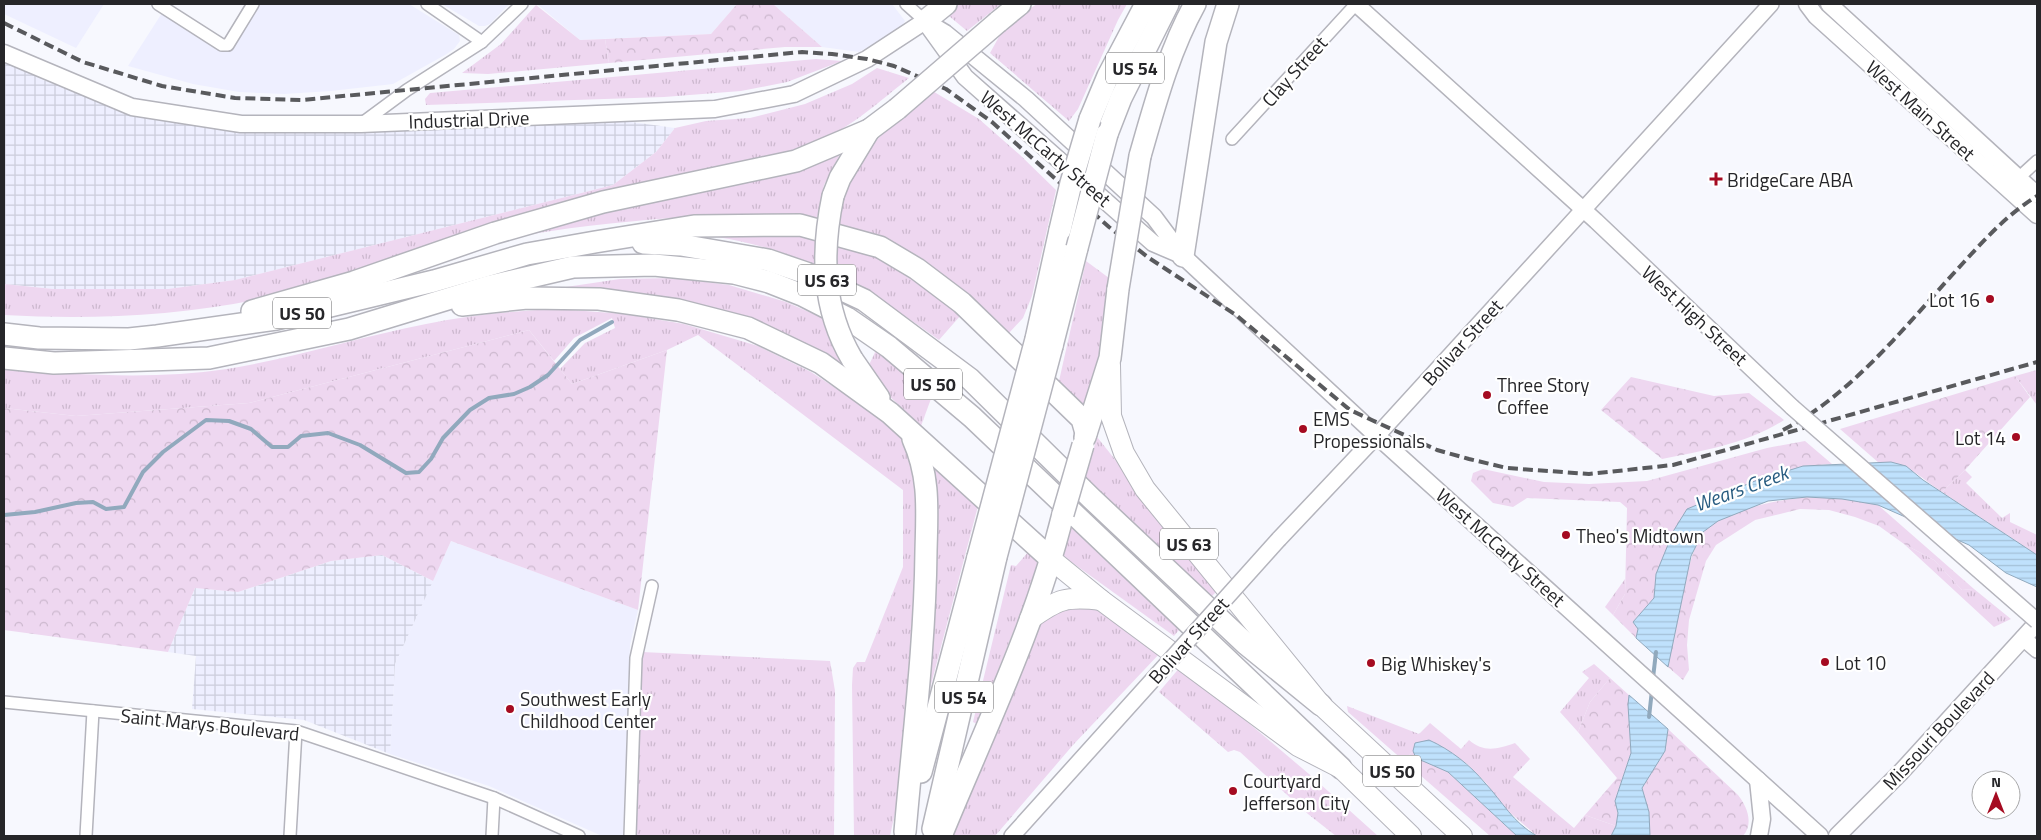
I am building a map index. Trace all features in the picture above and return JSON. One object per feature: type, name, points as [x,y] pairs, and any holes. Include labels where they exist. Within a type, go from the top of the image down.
[{"type":"highway","points":[[925,21],[946,4]]},
{"type":"highway","name":"US 63","points":[[1020,4],[897,109],[869,130],[840,178],[834,196],[826,247],[828,299],[840,339],[890,413],[1052,560],[1101,600],[1298,746],[1341,768]]},
{"type":"highway","name":"US 54","points":[[1044,343],[1060,230],[1090,119],[1108,76],[1146,4]]},
{"type":"highway","name":"US 54","points":[[904,834],[987,557],[1044,343],[1077,248],[1107,134],[1125,89],[1168,4]]},
{"type":"highway","name":"US 63","points":[[1195,4],[1182,27],[1158,92],[1140,156],[1118,289],[1110,358],[1111,416],[1124,453],[1145,489],[1321,705]]},
{"type":"highway","points":[[1183,256],[1216,42],[1228,4]]},
{"type":"highway","points":[[157,336],[354,282],[495,233],[603,202],[796,161],[869,130]]},
{"type":"highway","points":[[595,242],[694,226],[753,224],[800,226],[880,247],[917,269],[962,303],[1082,419],[1085,439]]},
{"type":"highway","name":"US 50","points":[[4,334],[39,338],[129,339],[276,319],[434,281],[527,254],[595,242],[681,245],[768,260],[806,273],[864,300],[970,379],[1091,498],[1246,644],[1321,705],[1462,836]]},
{"type":"highway","name":"US 50","points":[[4,358],[54,362],[209,358],[349,329],[487,288],[573,267],[654,265],[734,273],[769,282],[802,295],[847,318],[889,347],[972,417],[1411,836]]},
{"type":"highway","points":[[410,311],[527,298],[598,299],[678,310],[748,328],[821,363],[890,413]]},
{"type":"highway","points":[[941,836],[1030,619],[1052,560],[1063,514],[1110,358]]},
{"type":"highway","points":[[904,834],[926,608],[926,478],[923,462],[910,432]]},
{"type":"highway","name":"US 54","points":[[931,836],[987,557]]},
{"type":"highway","points":[[1030,619],[1061,599],[1082,598],[1101,600]]},
{"type":"main road","name":"West Main Street","points":[[1807,4],[1816,16],[2013,184],[2037,196]]},
{"type":"main road","name":"West Main Street","points":[[1829,4],[2013,184],[2037,215]]},
{"type":"main road","name":"Industrial Drive","points":[[4,53],[132,107],[241,124],[361,124],[715,109],[794,94],[867,59],[925,21]]},
{"type":"main road","name":"West McCarty Street","points":[[925,21],[965,77],[1153,243],[1183,256]]},
{"type":"main road","name":"West McCarty Street","points":[[925,21],[945,33],[1026,99],[1154,217],[1183,256],[1376,435],[1820,836]]},
{"type":"main road","name":"Missouri Boulevard","points":[[1837,836],[1900,773],[2037,622]]},
{"type":"main road","points":[[1758,780],[1762,819],[1760,836]]},
{"type":"street","points":[[158,4],[222,45],[228,45],[253,4]]},
{"type":"street","points":[[427,4],[482,42]]},
{"type":"street","points":[[361,124],[407,90],[482,42],[522,4]]},
{"type":"street","name":"West McCarty Street","points":[[906,4],[925,21]]},
{"type":"street","name":"West High Street","points":[[1356,4],[1583,210],[1792,407],[2037,622]]},
{"type":"street","name":"Clay Street","points":[[1232,139],[1356,4]]},
{"type":"street","name":"Bolivar Street","points":[[1012,836],[1279,539],[1771,4]]},
{"type":"street","points":[[2013,184],[2037,161]]},
{"type":"street","points":[[630,836],[636,658],[652,586]]},
{"type":"street","points":[[2023,638],[2037,650]]},
{"type":"street","name":"Saint Marys Boulevard","points":[[4,702],[296,731],[494,798],[579,836]]},
{"type":"street","points":[[86,836],[93,711]]},
{"type":"street","points":[[290,836],[296,731]]},
{"type":"street","points":[[492,836],[494,798]]},
{"type":"shaded area","points":[[4,4],[104,4],[76,48],[4,14]]},
{"type":"shaded area","points":[[259,4],[409,4],[459,35],[460,41],[454,49],[445,55],[393,84],[331,91],[284,94],[239,92],[193,84],[128,66],[162,13],[218,50],[226,50],[234,45]]},
{"type":"shaded area","points":[[442,4],[509,4],[490,24],[479,26]]},
{"type":"shaded area","points":[[537,4],[737,4],[711,34],[580,40]]},
{"type":"shaded area","points":[[773,4],[892,4],[905,21],[901,29],[859,52],[822,47]]},
{"type":"shaded area","points":[[4,60],[43,80],[135,113],[209,126],[600,121],[632,122],[675,128],[656,152],[613,185],[235,280],[168,289],[53,289],[4,284]]},
{"type":"shaded area","name":"Southwest Early Childhood Center","points":[[451,541],[638,610],[630,645],[623,836],[602,836],[489,786],[390,754],[395,664]]},
{"type":"shaded area","points":[[382,555],[433,581],[395,664],[390,754],[304,720],[192,709],[196,656],[168,652],[195,588],[238,592],[331,561]]},
{"type":"green space","points":[[737,4],[773,4],[822,47],[785,47],[609,63],[605,39],[711,34]]},
{"type":"green space","points":[[955,4],[1001,4],[967,31],[949,16],[949,11]]},
{"type":"green space","points":[[1037,4],[1127,4],[1078,109],[1069,121],[990,53],[1006,24]]},
{"type":"green space","points":[[536,5],[580,40],[605,39],[609,63],[488,74],[462,73],[501,44]]},
{"type":"green space","points":[[816,59],[842,61],[787,82],[741,91],[664,97],[426,105],[425,99],[430,93]]},
{"type":"green space","points":[[877,68],[909,78],[866,112],[843,128],[819,141],[769,156],[604,192],[537,209],[503,219],[370,267],[303,288],[269,297],[204,309],[171,312],[104,317],[4,315],[4,284],[53,289],[168,289],[235,280],[613,185],[656,152],[675,128],[706,121],[750,118],[805,104],[852,84]]},
{"type":"green space","points":[[931,90],[979,119],[1056,190],[1032,296],[1023,318],[1009,333],[950,280],[911,253],[865,232],[837,223],[842,200],[850,180],[870,147]]},
{"type":"green space","points":[[841,152],[824,185],[817,218],[745,215],[672,218],[590,226],[509,238],[579,217]]},
{"type":"green space","points":[[717,233],[809,234],[895,263],[961,315],[939,340],[861,288],[834,274],[779,252],[749,243],[717,237]]},
{"type":"green space","points":[[1086,261],[1109,278],[1095,384],[1085,408],[1059,381]]},
{"type":"green space","points":[[673,278],[729,285],[786,302],[825,319],[838,355],[848,373],[810,349],[559,288],[620,279]]},
{"type":"green space","points":[[558,309],[625,314],[684,324],[758,346],[811,372],[854,400],[898,433],[911,451],[918,470],[920,549],[902,780],[890,836],[854,836],[852,685],[853,668],[857,662],[865,662],[903,567],[903,490],[698,335],[667,350],[572,384],[560,369],[585,343],[615,328],[612,318],[574,338],[554,361],[529,330],[249,403],[76,416],[4,408],[4,368],[59,373],[115,375],[199,372],[252,364],[401,329],[459,318]]},
{"type":"green space","points":[[529,330],[572,384],[667,350],[638,610],[451,541],[433,581],[382,555],[331,561],[238,592],[195,588],[168,652],[4,630],[4,408],[76,416],[249,403]]},
{"type":"green space","points":[[877,348],[932,396],[921,426],[886,393],[868,367]]},
{"type":"green space","points":[[2037,370],[2037,405],[2015,376]]},
{"type":"green space","points":[[2015,376],[2030,397],[1965,470],[1942,492],[1905,467],[1898,464],[1879,463],[1840,429]]},
{"type":"green space","points":[[1631,377],[1714,396],[1749,393],[1784,420],[1756,435],[1741,440],[1662,459],[1601,410]]},
{"type":"green space","points":[[1097,437],[1219,589],[1211,597],[1085,478]]},
{"type":"green space","points":[[1805,441],[1832,464],[1803,466],[1755,481],[1657,574],[1654,598],[1633,622],[1638,629],[1636,638],[1613,615],[1625,594],[1627,508],[1620,502],[1527,498],[1513,507],[1493,503],[1471,481],[1473,473],[1483,469],[1544,482],[1589,484],[1647,481],[1767,448]]},
{"type":"green space","points":[[936,463],[978,506],[927,700],[933,481]]},
{"type":"green space","points":[[1965,470],[1972,477],[1966,483],[2002,518],[2010,513],[2010,522],[2037,535],[2037,555],[1942,492]]},
{"type":"green space","points":[[1807,497],[1842,499],[1878,505],[1974,589],[1962,590],[1934,560],[1904,544],[1879,526],[1855,517],[1829,510],[1800,509],[1755,520],[1716,545],[1706,561],[1689,620],[1687,645],[1689,670],[1683,680],[1668,667],[1687,575],[1692,557],[1704,532],[1713,524],[1738,512],[1767,503]]},
{"type":"green space","points":[[1070,523],[1179,630],[1174,636],[1063,556],[1061,551]]},
{"type":"green space","points":[[1904,544],[1934,560],[1962,590],[1974,589],[2011,619],[1994,627]]},
{"type":"green space","points":[[1029,551],[1041,561],[977,724],[973,722],[1011,565],[1016,566]]},
{"type":"green space","points":[[1625,579],[1625,594],[1613,615],[1605,607]]},
{"type":"green space","points":[[1089,603],[1162,651],[1073,745],[995,836],[949,836],[1025,643],[1050,610]]},
{"type":"green space","points":[[642,652],[830,661],[835,691],[834,836],[636,836]]},
{"type":"green space","points":[[1594,664],[1610,678],[1590,702],[1578,732],[1560,712],[1589,678],[1582,672]]},
{"type":"green space","points":[[1181,666],[1309,774],[1378,836],[1336,836],[1308,814],[1240,752],[1234,750],[1228,752],[1159,692]]},
{"type":"green space","points":[[1610,678],[1629,695],[1631,753],[1615,801],[1618,813],[1616,826],[1585,815],[1617,778],[1578,732],[1590,702]]},
{"type":"green space","points":[[1347,706],[1419,734],[1430,723],[1461,749],[1469,740],[1480,747],[1491,749],[1515,743],[1530,759],[1513,777],[1574,828],[1585,815],[1616,826],[1611,836],[1537,836],[1500,804],[1486,783],[1466,763],[1415,743],[1413,751],[1404,761],[1348,712]]},
{"type":"green space","points":[[1668,729],[1741,799],[1749,821],[1743,836],[1650,836],[1649,812],[1642,788],[1665,751]]},
{"type":"green space","points":[[1413,751],[1417,758],[1448,772],[1517,836],[1490,836],[1404,761]]},
{"type":"water","points":[[1891,462],[1906,466],[1923,480],[2037,555],[2037,587],[2006,573],[1969,545],[1878,505],[1842,499],[1807,497],[1768,501],[1718,521],[1703,532],[1691,556],[1668,667],[1636,638],[1638,629],[1633,622],[1654,598],[1656,574],[1674,530],[1687,509],[1755,481],[1803,466]]},
{"type":"water","points":[[1629,695],[1668,729],[1665,751],[1642,788],[1649,812],[1650,836],[1611,836],[1616,826],[1618,813],[1615,801],[1631,753]]},
{"type":"water","points":[[1429,740],[1445,748],[1466,764],[1479,776],[1514,818],[1537,836],[1517,836],[1448,772],[1416,758],[1413,751],[1415,743]]},
{"type":"waterway","points":[[4,515],[35,512],[76,503],[93,502],[106,509],[124,507],[143,472],[163,452],[206,420],[229,421],[251,429],[272,447],[288,447],[301,436],[328,433],[360,445],[406,473],[419,472],[431,459],[443,438],[470,410],[489,398],[514,394],[530,387],[548,375],[580,340],[612,322]]},
{"type":"waterway","name":"Wears Creek","points":[[1653,678],[1656,652]]},
{"type":"waterway","name":"Wears Creek","points":[[1649,717],[1652,690]]},
{"type":"railway","points":[[4,23],[83,62],[162,86],[235,98],[302,100],[802,52],[867,59],[894,66],[946,89],[992,122],[1109,227],[1149,258],[1236,315],[1350,410],[1437,450],[1507,468],[1589,474],[1673,465],[2037,362]]},
{"type":"railway","points":[[1783,430],[1809,415],[1834,397],[1857,376],[1902,331],[1989,235],[2007,218],[2037,196]]},
{"type":"place","name":"BridgeCare ABA","points":[[1716,179]]},
{"type":"place","name":"Lot 16","points":[[1990,299]]},
{"type":"place","name":"Three Story Coffee","points":[[1487,395]]},
{"type":"place","name":"EMS Propessionals","points":[[1303,429]]},
{"type":"place","name":"Lot 14","points":[[2016,437]]},
{"type":"place","name":"Theo's Midtown","points":[[1566,535]]},
{"type":"place","name":"Lot 10","points":[[1825,662]]},
{"type":"place","name":"Big Whiskey's","points":[[1371,663]]},
{"type":"place","name":"Southwest Early Childhood Center","points":[[510,709]]},
{"type":"place","name":"Courtyard Jefferson City","points":[[1233,791]]}]
